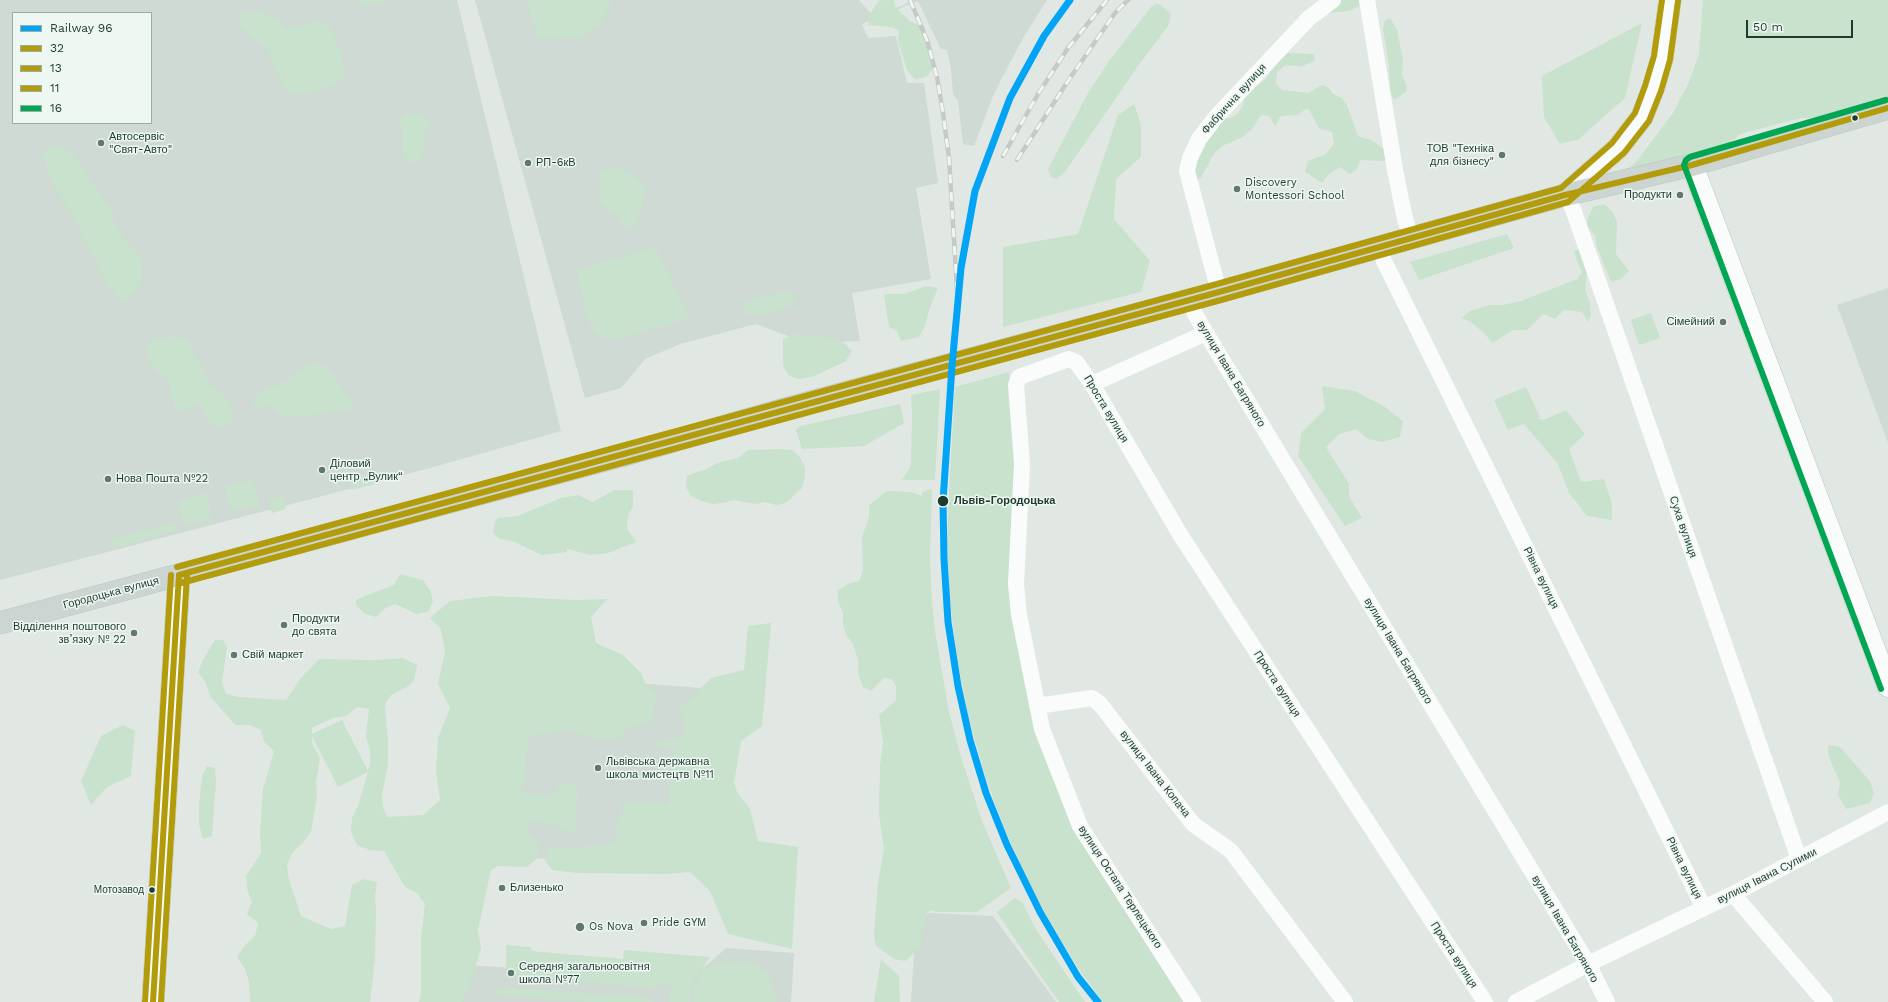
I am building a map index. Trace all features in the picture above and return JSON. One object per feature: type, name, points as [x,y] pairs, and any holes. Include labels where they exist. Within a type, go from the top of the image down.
[{"type":"main road","points":[[1565,195],[1618,148],[1642,117],[1653,89],[1662,58],[1670,0]]},
{"type":"main road","name":"Городоцька вулиця","points":[[0,623],[639,451],[1380,248],[1565,195],[1692,165],[1888,108]]},
{"type":"main road","points":[[1692,165],[1888,686]]},
{"type":"main road","points":[[154,1002],[179,575]]},
{"type":"street","name":"Фабрична вулиця","points":[[1219,292],[1187,171],[1190,158],[1199,139],[1216,117],[1309,18],[1333,0]]},
{"type":"street","points":[[1367,0],[1393,147],[1395,170],[1405,219],[1411,238]]},
{"type":"street","name":"Суха вулиця","points":[[1565,195],[1573,209],[1799,859]]},
{"type":"street","name":"Рівна вулиця","points":[[1380,248],[1384,261],[1704,908]]},
{"type":"street","name":"вулиця Івана Багряного","points":[[1191,300],[1195,314],[1206,333],[1588,964],[1607,1002]]},
{"type":"street","points":[[1092,384],[1206,333]]},
{"type":"street","name":"вулиця Остапа Терлецького","points":[[1076,362],[1069,359],[1019,377],[1016,385],[1022,464],[1016,584],[1018,615],[1042,729],[1080,826],[1193,1002]]},
{"type":"street","name":"Проста вулиця","points":[[1076,362],[1092,384],[1181,536],[1485,1002]]},
{"type":"street","name":"вулиця Івана Копача","points":[[1037,706],[1092,698],[1100,704],[1193,824],[1231,851],[1345,1002]]},
{"type":"street","name":"вулиця Івана Сулими","points":[[1516,1002],[1588,964],[1733,894],[1888,812]]},
{"type":"street","points":[[1733,894],[1825,1002]]},
{"type":"shaded area","points":[[0,0],[457,0],[561,431],[430,468],[0,580]]},
{"type":"shaded area","points":[[475,0],[859,0],[873,16],[902,6],[912,0],[1047,0],[1023,38],[993,96],[974,146],[963,144],[958,101],[953,94],[951,69],[947,50],[941,49],[918,1],[862,24],[868,38],[896,36],[907,83],[924,83],[938,183],[916,188],[931,279],[852,293],[860,341],[806,343],[756,324],[680,344],[645,359],[621,388],[585,398]]},
{"type":"shaded area","points":[[1888,288],[1888,443],[1837,305]]},
{"type":"shaded area","name":"Львівська державна школа мистецтв №11","points":[[509,673],[700,688],[686,869],[495,855]]},
{"type":"shaded area","points":[[931,913],[993,916],[1056,1002],[911,1002],[915,937],[923,915]]},
{"type":"shaded area","name":"Середня загальноосвітня школа №77","points":[[726,948],[794,953],[791,1002],[436,1002],[439,963],[690,980]]},
{"type":"green space","points":[[358,0],[393,0],[375,5],[358,4]]},
{"type":"green space","points":[[527,0],[612,1],[601,24],[582,37],[556,39],[537,37]]},
{"type":"green space","points":[[881,0],[894,0],[895,7],[910,21],[924,28],[929,39],[934,68],[927,76],[915,80],[907,70],[898,41],[899,31],[892,27],[868,25],[869,16],[877,3]]},
{"type":"green space","points":[[1329,0],[1365,0],[1359,6],[1349,11],[1324,13]]},
{"type":"green space","points":[[1703,0],[1888,0],[1888,99],[1817,118],[1801,118],[1740,134],[1727,145],[1628,169],[1637,161],[1673,113],[1689,82],[1699,54]]},
{"type":"green space","points":[[1156,4],[1161,5],[1171,14],[1168,26],[1138,66],[1065,172],[1057,179],[1051,177],[1048,169],[1088,93],[1109,61],[1151,7]]},
{"type":"green space","points":[[242,12],[263,12],[270,17],[279,18],[286,29],[319,21],[331,27],[341,52],[345,72],[343,80],[330,86],[300,95],[286,90],[276,72],[270,53],[238,24]]},
{"type":"green space","points":[[1390,18],[1397,30],[1403,60],[1402,76],[1407,86],[1406,92],[1394,100],[1390,91],[1389,65],[1383,29],[1385,20]]},
{"type":"green space","points":[[1642,23],[1625,98],[1579,139],[1560,144],[1544,117],[1542,76]]},
{"type":"green space","points":[[1288,53],[1314,54],[1315,60],[1301,67],[1286,65],[1277,72],[1276,83],[1282,90],[1308,93],[1322,85],[1329,88],[1333,94],[1342,98],[1347,105],[1358,136],[1371,140],[1384,149],[1388,158],[1385,161],[1361,160],[1356,170],[1349,174],[1340,167],[1328,175],[1322,183],[1305,172],[1308,161],[1326,154],[1334,143],[1332,132],[1319,128],[1308,108],[1297,115],[1281,116],[1275,126],[1269,116],[1261,115],[1252,129],[1243,137],[1222,146],[1213,155],[1201,178],[1190,185],[1188,164],[1222,119],[1231,118],[1238,113],[1243,106],[1244,96],[1266,79],[1279,60]]},
{"type":"green space","points":[[1134,104],[1141,125],[1141,157],[1116,179],[1114,219],[1150,261],[1141,292],[1003,327],[1003,247],[1078,234],[1118,115]]},
{"type":"green space","points":[[424,114],[429,127],[423,134],[425,147],[423,157],[419,164],[407,160],[403,152],[401,142],[403,131],[400,121],[404,115]]},
{"type":"green space","points":[[52,147],[64,148],[74,155],[109,206],[114,221],[120,231],[142,261],[143,273],[140,284],[124,303],[108,286],[68,207],[54,187],[42,153]]},
{"type":"green space","points":[[610,168],[623,169],[642,183],[646,194],[639,217],[633,227],[621,228],[620,216],[609,210],[600,202],[600,174]]},
{"type":"green space","points":[[1604,204],[1612,211],[1617,222],[1616,254],[1629,271],[1621,279],[1611,282],[1597,247],[1595,236],[1587,226],[1588,217],[1593,207]]},
{"type":"green space","points":[[1507,234],[1514,248],[1419,280],[1410,262]]},
{"type":"green space","points":[[656,247],[690,318],[619,339],[601,338],[594,331],[587,319],[577,270]]},
{"type":"green space","points":[[1574,250],[1581,250],[1587,272],[1585,290],[1590,303],[1591,316],[1588,322],[1582,312],[1564,310],[1555,319],[1543,314],[1527,330],[1513,330],[1492,343],[1485,334],[1471,322],[1461,318],[1470,311],[1489,305],[1503,305],[1521,301],[1577,279],[1582,272]]},
{"type":"green space","points":[[926,286],[938,288],[929,310],[925,326],[919,337],[901,341],[897,331],[889,327],[884,294],[904,294]]},
{"type":"green space","points":[[786,291],[797,295],[791,306],[768,314],[745,314],[744,302]]},
{"type":"green space","points":[[1651,313],[1660,338],[1639,345],[1631,320]]},
{"type":"green space","points":[[795,334],[831,338],[843,342],[852,351],[846,361],[812,377],[800,379],[789,376],[783,366],[783,339]]},
{"type":"green space","points":[[175,336],[187,339],[209,382],[227,398],[233,408],[233,421],[223,427],[211,423],[204,413],[200,402],[188,410],[176,412],[167,378],[157,372],[149,362],[147,351],[151,339],[163,339]]},
{"type":"green space","points":[[313,363],[325,366],[333,375],[346,395],[355,403],[347,411],[334,410],[311,416],[286,417],[278,413],[269,405],[258,411],[250,400],[264,389],[280,384]]},
{"type":"green space","points":[[1009,372],[1016,452],[1011,577],[1071,822],[1187,1002],[1103,1002],[1078,968],[1027,880],[1005,830],[986,779],[969,719],[957,658],[950,600],[947,540],[955,387]]},
{"type":"green space","points":[[1322,386],[1355,391],[1385,407],[1403,421],[1400,437],[1382,442],[1368,439],[1356,429],[1339,434],[1326,447],[1349,484],[1349,496],[1362,518],[1345,526],[1298,456],[1301,433],[1325,409]]},
{"type":"green space","points":[[1526,387],[1540,417],[1537,418],[1543,420],[1566,410],[1585,434],[1569,449],[1581,482],[1604,479],[1612,504],[1612,520],[1587,516],[1569,493],[1558,464],[1524,424],[1508,430],[1494,400]]},
{"type":"green space","points":[[940,389],[935,480],[902,480],[911,465],[911,395]]},
{"type":"green space","points":[[900,404],[904,423],[864,446],[802,449],[796,430],[800,426]]},
{"type":"green space","points":[[748,450],[792,450],[800,457],[805,467],[805,477],[802,488],[786,503],[776,505],[765,502],[755,504],[733,500],[712,504],[691,496],[686,487],[687,476],[707,469],[717,463],[738,458]]},
{"type":"green space","points":[[373,472],[376,484],[351,490],[351,477]]},
{"type":"green space","points":[[252,479],[259,504],[232,512],[224,487]]},
{"type":"green space","points":[[930,489],[932,490],[930,558],[932,603],[935,631],[949,712],[961,757],[982,821],[1011,888],[977,912],[936,912],[932,910],[927,913],[920,948],[905,961],[894,959],[876,946],[874,934],[878,884],[884,849],[879,815],[880,766],[883,743],[879,715],[896,700],[896,687],[892,679],[884,678],[871,691],[863,687],[858,672],[858,660],[853,644],[846,635],[843,624],[843,613],[838,601],[838,590],[848,584],[859,581],[863,571],[862,538],[869,516],[869,505],[887,491],[911,492],[922,496],[922,492]]},
{"type":"green space","points":[[614,490],[633,490],[633,506],[628,515],[627,528],[636,542],[608,553],[590,555],[567,549],[567,552],[542,555],[514,542],[498,538],[493,532],[495,522],[498,518],[518,516],[561,498],[578,495],[593,502]]},
{"type":"green space","points":[[205,493],[213,518],[185,526],[178,501]]},
{"type":"green space","points":[[283,496],[286,509],[272,513],[268,500]]},
{"type":"green space","points":[[175,522],[178,530],[114,548],[112,539]]},
{"type":"green space","points":[[400,574],[423,580],[430,590],[433,601],[428,612],[417,614],[395,604],[384,609],[376,617],[365,614],[356,605],[356,600],[394,585]]},
{"type":"green space","points":[[493,596],[577,600],[607,599],[591,617],[596,643],[623,655],[641,673],[645,683],[657,696],[652,721],[626,729],[619,739],[587,737],[569,729],[528,736],[523,792],[552,797],[558,789],[560,783],[575,784],[578,792],[576,813],[578,828],[568,833],[554,824],[530,821],[527,833],[538,842],[538,858],[527,867],[498,866],[491,870],[478,930],[481,948],[472,978],[462,1002],[419,1002],[421,992],[421,937],[425,904],[417,893],[405,887],[384,851],[370,850],[357,845],[351,832],[352,818],[358,806],[368,772],[338,787],[312,736],[312,743],[320,758],[316,782],[317,797],[311,832],[303,843],[293,852],[287,865],[289,880],[301,916],[331,929],[345,926],[352,885],[364,879],[377,882],[375,895],[375,960],[370,1002],[250,1002],[249,982],[245,969],[237,957],[245,945],[255,936],[258,923],[247,914],[252,902],[247,889],[246,876],[261,853],[260,833],[263,789],[274,751],[264,742],[261,730],[249,725],[235,725],[210,696],[206,683],[198,672],[203,660],[215,640],[223,640],[227,647],[222,683],[226,694],[238,697],[286,700],[301,678],[319,659],[375,660],[402,658],[417,665],[414,680],[407,687],[391,695],[386,702],[385,709],[388,741],[388,764],[382,795],[383,807],[387,817],[423,815],[440,800],[436,772],[438,738],[450,708],[438,684],[445,651],[441,629],[430,618],[450,601]],"holes":[[[357,707],[369,709],[366,737],[370,750],[370,763],[368,771],[342,720],[312,734],[312,728],[333,718],[346,716]]]},
{"type":"green space","points":[[771,623],[762,726],[741,741],[734,783],[737,792],[750,809],[758,841],[798,847],[792,949],[728,934],[710,891],[690,872],[667,874],[578,873],[552,870],[544,859],[549,847],[574,848],[614,844],[619,817],[625,803],[669,805],[674,749],[655,747],[659,740],[675,741],[686,730],[679,709],[711,678],[744,670],[748,626]]},
{"type":"green space","points":[[123,725],[135,731],[131,776],[107,787],[91,805],[81,781],[101,736]]},
{"type":"green space","points":[[1828,745],[1840,747],[1870,781],[1874,793],[1870,803],[1846,809],[1838,795],[1840,783],[1828,755]]},
{"type":"green space","points":[[207,766],[215,768],[216,783],[212,836],[203,839],[199,824],[199,805],[202,776]]},
{"type":"green space","points":[[1015,898],[1022,902],[1037,931],[1085,1002],[1059,1002],[1021,948],[997,912]]},
{"type":"green space","points":[[506,945],[531,947],[531,951],[623,959],[624,950],[710,957],[691,986],[690,1002],[669,1002],[672,984],[663,983],[654,988],[506,975]]},
{"type":"green space","points":[[881,959],[899,976],[900,1002],[874,1002]]},
{"type":"green space","points":[[728,961],[751,962],[769,975],[775,991],[775,1002],[693,1002],[694,986],[705,968]]},
{"type":"green space","points":[[506,988],[647,997],[653,1002],[586,1002],[496,995],[499,990]]},
{"type":"railway","points":[[910,0],[927,40],[937,77],[943,113],[949,158],[958,305]]},
{"type":"railway","points":[[1003,156],[1038,94],[1068,48],[1107,0]]},
{"type":"railway","points":[[1017,160],[1068,81],[1115,13],[1128,0]]},
{"type":"rail line","name":"96","points":[[1070,0],[1044,36],[1010,98],[975,191],[961,268],[952,366],[943,501],[944,559],[948,622],[958,686],[970,740],[986,793],[1007,845],[1040,912],[1078,977],[1098,1002]]},
{"type":"transit line","name":"11","points":[[177,567],[1217,284],[1561,188],[1612,143],[1635,113],[1654,56],[1662,0]]},
{"type":"transit line","name":"13","points":[[181,583],[1221,300],[1568,202],[1624,153],[1649,121],[1661,91],[1670,60],[1678,1]]},
{"type":"transit line","name":"16","points":[[1881,689],[1684,165],[1686,160],[1690,157],[1886,100]]},
{"type":"transit line","name":"32","points":[[179,575],[1219,292],[1565,195],[1692,165],[1888,108]]},
{"type":"transit line","name":"11","points":[[145,1002],[171,575]]},
{"type":"transit line","name":"32","points":[[153,1002],[179,575]]},
{"type":"transit line","name":"13","points":[[161,1002],[187,575]]},
{"type":"place","name":"Автосервіс \"Свят-Авто\"","points":[[101,143]]},
{"type":"place","name":"ТОВ \"Техніка для бізнесу\"","points":[[1502,155]]},
{"type":"place","name":"РП-6кВ","points":[[528,163]]},
{"type":"place","name":"Discovery Montessori School","points":[[1237,189]]},
{"type":"place","name":"Продукти","points":[[1680,195]]},
{"type":"place","name":"Сімейний","points":[[1723,322]]},
{"type":"place","name":"Діловий центр „Вулик“","points":[[322,470]]},
{"type":"place","name":"Нова Пошта №22","points":[[108,479]]},
{"type":"place","name":"Львів-Городоцька","points":[[943,501]]},
{"type":"place","name":"Продукти до свята","points":[[284,625]]},
{"type":"place","name":"Відділення поштового зв’язку № 22","points":[[134,633]]},
{"type":"place","name":"Свій маркет","points":[[234,655]]},
{"type":"place","name":"Львівська державна школа мистецтв №11","points":[[598,768]]},
{"type":"place","name":"Близенько","points":[[502,888]]},
{"type":"place","name":"Мотозавод","points":[[152,890]]},
{"type":"place","name":"Pride GYM","points":[[644,923]]},
{"type":"place","name":"Os Nova","points":[[580,927]]},
{"type":"place","name":"Середня загальноосвітня школа №77","points":[[511,973]]}]
